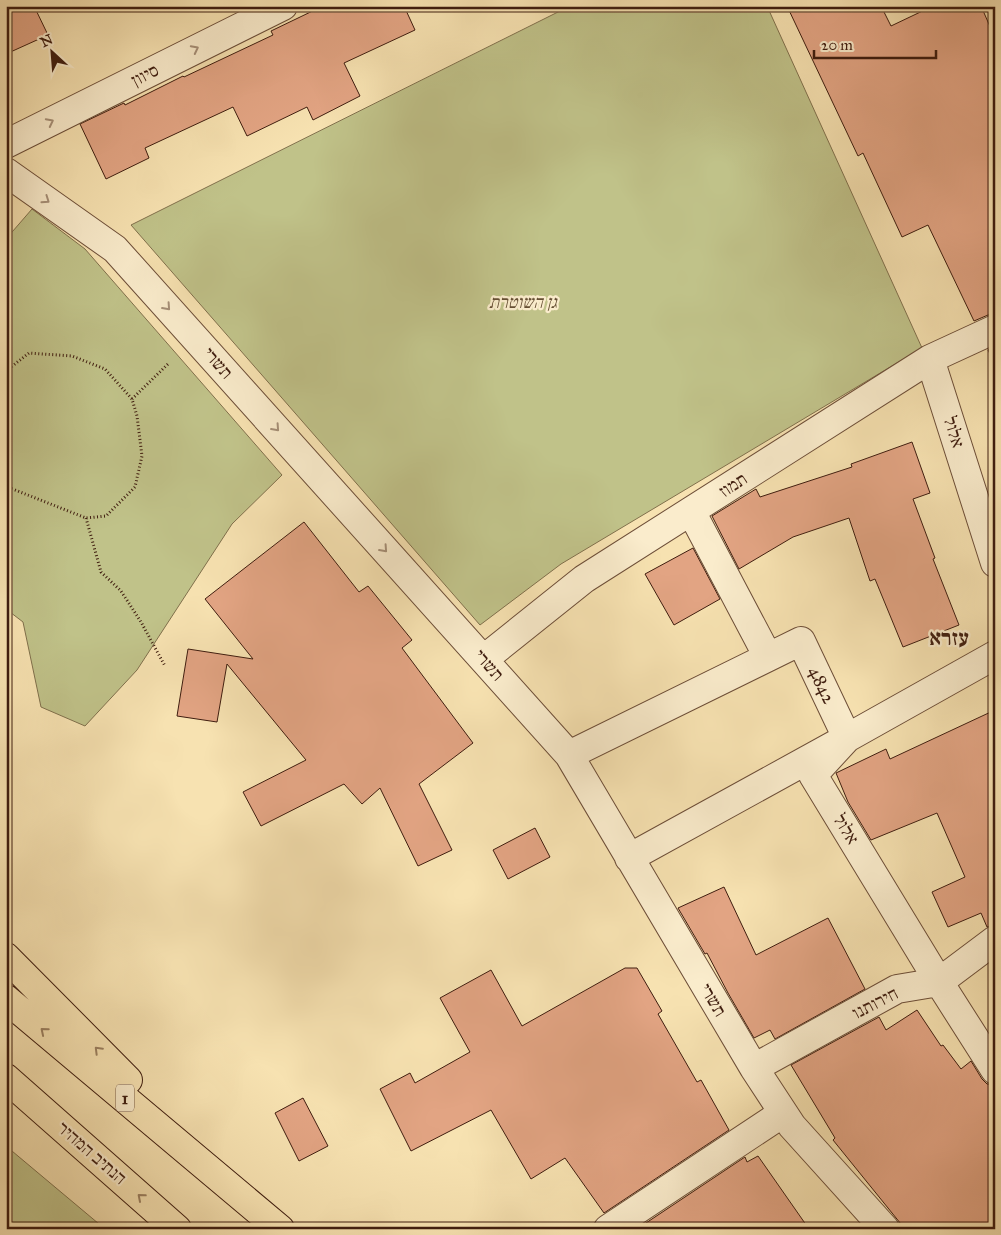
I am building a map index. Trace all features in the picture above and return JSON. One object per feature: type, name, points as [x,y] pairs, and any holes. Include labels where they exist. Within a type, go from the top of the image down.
[{"type":"highway","points":[[6,957],[243,1197]]},
{"type":"highway","name":"1","points":[[6,999],[280,1229]]},
{"type":"highway","name":"הנתיב המהיר","points":[[6,1078],[177,1229]]},
{"type":"street","name":"סיוון","points":[[6,144],[284,6]]},
{"type":"street","name":"תשרי","points":[[6,172],[115,249],[569,754],[754,1068],[783,1113],[792,1126],[885,1229]]},
{"type":"street","name":"תמוז","points":[[484,659],[584,579],[930,359],[995,329]]},
{"type":"street","name":"אלול","points":[[930,359],[995,563]]},
{"type":"street","points":[[692,512],[768,657]]},
{"type":"street","name":"4842","points":[[569,754],[801,641],[847,738]]},
{"type":"street","name":"אלול","points":[[995,656],[847,738],[813,776],[995,1070]]},
{"type":"street","points":[[629,858],[847,738]]},
{"type":"street","name":"חירותנו","points":[[754,1068],[898,989],[939,982],[995,940]]},
{"type":"street","points":[[608,1229],[783,1113]]},
{"type":"path","points":[[132,399],[194,337]]},
{"type":"path","points":[[6,371],[29,353],[72,356],[105,370],[132,399],[137,416],[142,456],[135,487],[106,516],[86,518],[10,488],[6,484]]},
{"type":"path","points":[[86,518],[101,572],[121,591],[141,622],[165,666]]},
{"type":"green space","name":"גן השוטרת","points":[[570,6],[767,6],[922,348],[561,564],[480,625],[131,225]]},
{"type":"green space","points":[[32,209],[85,249],[282,475],[232,524],[137,670],[85,726],[41,707],[23,622],[6,609],[6,239]]},
{"type":"green space","points":[[6,1146],[105,1229],[6,1229]]},
{"type":"building","points":[[6,6],[34,6],[48,35],[6,54]]},
{"type":"building","points":[[323,6],[404,6],[415,30],[344,63],[360,96],[313,120],[307,107],[247,136],[233,107],[145,148],[149,158],[106,179],[80,124],[124,103],[125,105],[273,35],[271,31]]},
{"type":"building","points":[[787,6],[881,6],[891,26],[933,6],[981,6],[995,38],[995,314],[974,321],[928,225],[902,237],[863,153],[858,156]]},
{"type":"building","points":[[995,346],[995,364],[988,350]]},
{"type":"building","points":[[912,442],[930,493],[913,499],[935,558],[933,559],[959,625],[903,647],[875,579],[870,581],[849,518],[793,537],[739,569],[712,516],[756,489],[760,497],[852,467],[851,464]]},
{"type":"building","points":[[304,522],[359,592],[368,586],[412,640],[402,648],[473,743],[419,784],[452,850],[418,866],[380,788],[362,804],[344,784],[261,826],[243,792],[306,760],[227,664],[217,722],[177,716],[188,649],[253,659],[205,599]]},
{"type":"building","points":[[693,548],[720,599],[674,625],[645,574]]},
{"type":"building","points":[[995,710],[995,925],[987,927],[981,913],[948,927],[932,892],[965,877],[937,813],[871,840],[848,802],[836,773],[886,749],[890,759]]},
{"type":"building","points":[[535,828],[550,857],[508,879],[493,850]]},
{"type":"building","points":[[724,887],[756,955],[828,918],[865,989],[775,1039],[770,1030],[754,1038],[707,953],[705,954],[678,908]]},
{"type":"building","points":[[625,968],[637,968],[662,1011],[658,1014],[697,1082],[701,1080],[729,1130],[604,1213],[565,1158],[531,1179],[491,1110],[411,1151],[380,1089],[410,1073],[415,1083],[470,1052],[440,998],[491,970],[522,1026]]},
{"type":"building","points":[[917,1010],[941,1046],[943,1045],[961,1069],[971,1061],[987,1084],[995,1085],[995,1229],[905,1229],[833,1140],[835,1138],[791,1065],[879,1017],[886,1030]]},
{"type":"building","points":[[303,1098],[328,1146],[299,1161],[275,1113]]},
{"type":"building","points":[[758,1156],[809,1229],[637,1229],[745,1157],[747,1162]]},
{"type":"district","name":"עזרא","points":[[949,637]]}]
